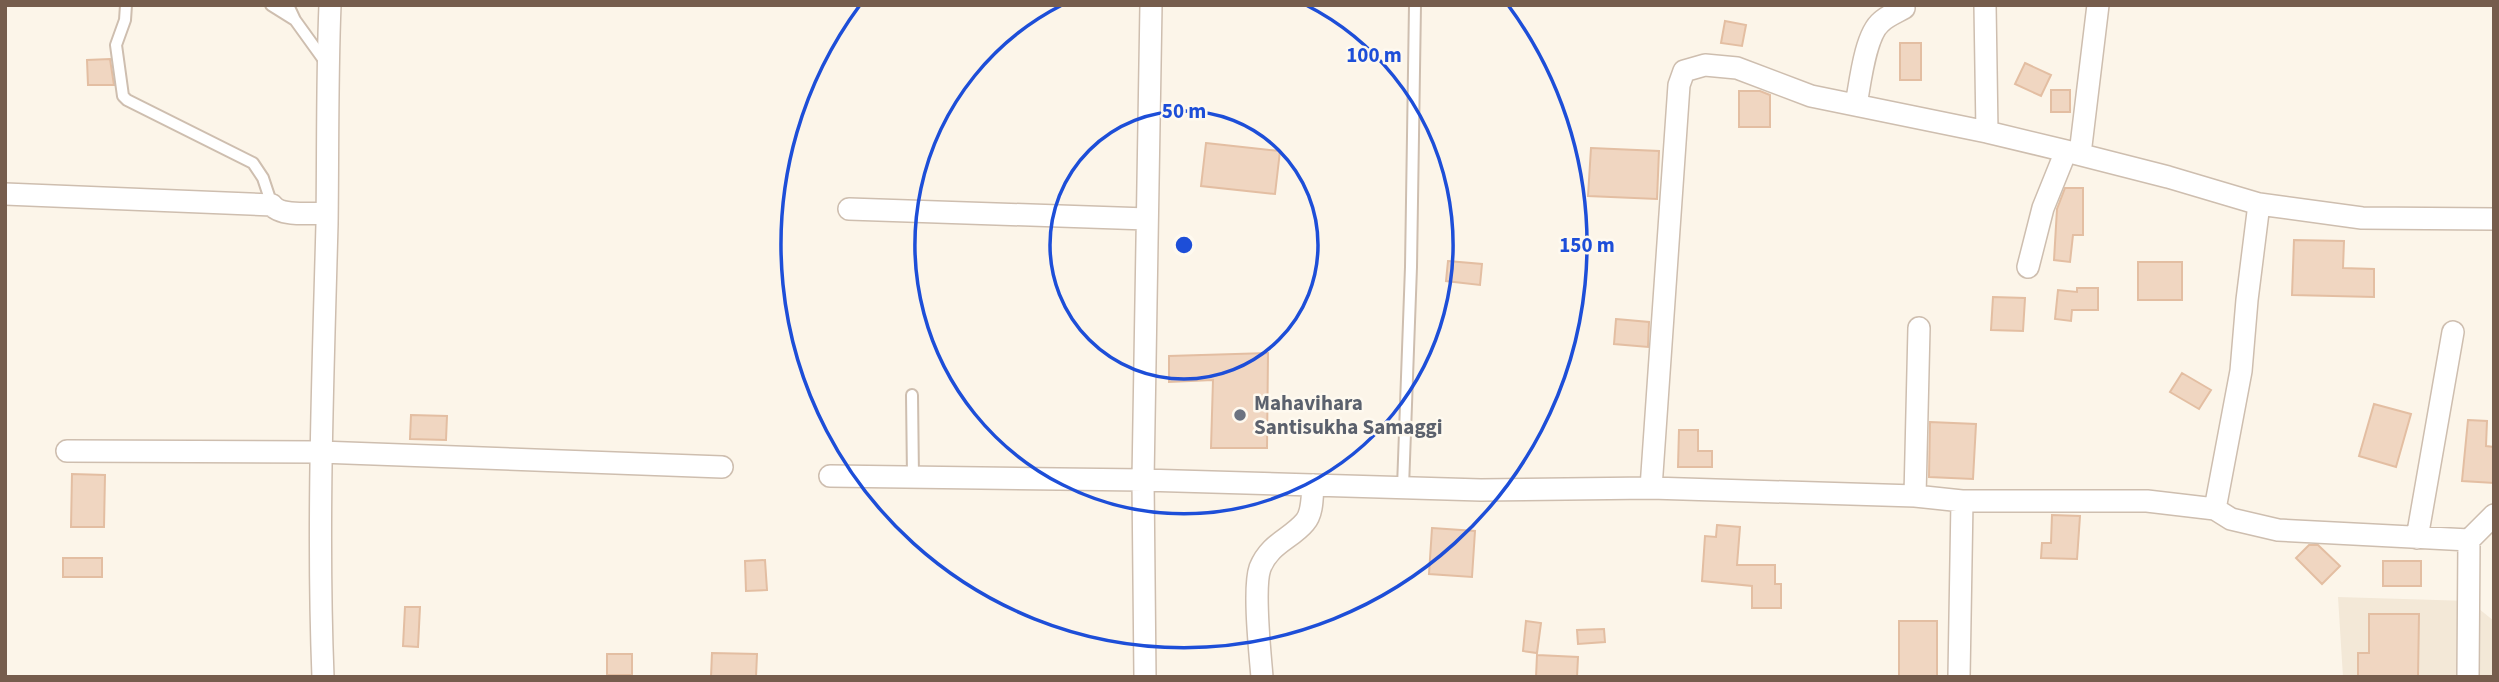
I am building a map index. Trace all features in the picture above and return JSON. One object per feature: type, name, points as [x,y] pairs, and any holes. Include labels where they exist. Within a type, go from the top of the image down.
[{"type":"street","points":[[324,677],[319,585],[320,452],[330,5]]},
{"type":"street","points":[[1145,677],[1143,480],[1151,5]]},
{"type":"street","points":[[1985,5],[1987,132]]},
{"type":"street","points":[[2028,267],[2043,208],[2073,152],[2098,5]]},
{"type":"street","points":[[1856,105],[1875,28],[1881,21],[1905,8]]},
{"type":"street","points":[[1651,488],[1679,85],[1684,71],[1705,65],[1737,68],[1811,96],[2073,152],[2259,204],[2362,218],[2494,219]]},
{"type":"street","points":[[5,194],[272,205],[282,211],[327,214]]},
{"type":"street","points":[[2215,509],[2241,371],[2259,204]]},
{"type":"street","points":[[849,209],[1147,219]]},
{"type":"street","points":[[1915,496],[1919,328]]},
{"type":"street","points":[[2417,538],[2453,332]]},
{"type":"street","points":[[68,451],[320,452],[722,467]]},
{"type":"street","points":[[830,476],[1143,480],[1403,488],[1651,488],[1915,496],[1962,501],[2147,501],[2215,509],[2231,519],[2278,530],[2469,540]]},
{"type":"street","points":[[1262,677],[1258,618],[1260,570],[1280,541],[1306,521],[1312,485]]},
{"type":"street","points":[[1959,677],[1962,501]]},
{"type":"street","points":[[2468,677],[2469,540],[2494,514]]},
{"type":"lane","points":[[126,5],[125,20],[117,45],[123,96],[253,163],[263,178],[272,205]]},
{"type":"lane","points":[[271,5],[295,20]]},
{"type":"lane","points":[[288,5],[295,20],[327,66]]},
{"type":"lane","points":[[1403,488],[1411,253],[1415,5]]},
{"type":"lane","points":[[912,395],[913,477]]},
{"type":"shaded area","points":[[2338,597],[2469,601],[2494,621],[2494,677],[2343,677]]},
{"type":"building","points":[[1725,21],[1746,25],[1742,46],[1721,43]]},
{"type":"building","points":[[1900,43],[1921,43],[1921,80],[1900,80]]},
{"type":"building","points":[[110,59],[114,85],[88,85],[87,60]]},
{"type":"building","points":[[2025,63],[2051,75],[2041,96],[2015,84]]},
{"type":"building","points":[[2051,90],[2070,90],[2070,112],[2051,112]]},
{"type":"building","points":[[1739,91],[1760,91],[1770,95],[1770,127],[1739,127]]},
{"type":"building","points":[[1206,143],[1280,151],[1275,194],[1201,186]]},
{"type":"building","points":[[1591,148],[1659,151],[1657,199],[1588,196]]},
{"type":"building","points":[[2065,188],[2083,188],[2083,235],[2073,235],[2070,262],[2054,260],[2057,209]]},
{"type":"building","points":[[2294,240],[2344,241],[2343,268],[2374,269],[2374,297],[2292,295]]},
{"type":"building","points":[[1448,261],[1482,264],[1480,285],[1446,281]]},
{"type":"building","points":[[2138,262],[2182,262],[2182,300],[2138,300]]},
{"type":"building","points":[[2077,288],[2098,288],[2098,310],[2072,310],[2071,321],[2055,319],[2058,290],[2077,292]]},
{"type":"building","points":[[1993,297],[2025,298],[2023,331],[1991,330]]},
{"type":"building","points":[[1616,319],[1649,322],[1648,347],[1614,344]]},
{"type":"building","name":"Mahavihara Santisukha Samaggi","points":[[1268,353],[1267,448],[1211,448],[1213,380],[1169,382],[1169,356]]},
{"type":"building","points":[[2182,373],[2211,390],[2199,409],[2170,392]]},
{"type":"building","points":[[2374,404],[2411,414],[2396,467],[2359,456]]},
{"type":"building","points":[[411,415],[447,416],[446,440],[410,439]]},
{"type":"building","points":[[2468,420],[2487,421],[2486,446],[2494,447],[2494,483],[2462,481]]},
{"type":"building","points":[[1930,422],[1976,424],[1973,479],[1929,477]]},
{"type":"building","points":[[1679,430],[1698,430],[1698,451],[1712,451],[1712,467],[1678,467]]},
{"type":"building","points":[[72,474],[105,475],[104,527],[71,527]]},
{"type":"building","points":[[2052,515],[2080,516],[2077,559],[2041,558],[2042,543],[2051,543]]},
{"type":"building","points":[[1717,525],[1740,527],[1737,565],[1775,565],[1775,584],[1781,584],[1781,608],[1752,608],[1752,586],[1702,581],[1705,536],[1716,537]]},
{"type":"building","points":[[1432,528],[1475,531],[1472,577],[1429,574]]},
{"type":"building","points":[[2309,545],[2318,545],[2340,566],[2322,584],[2296,558]]},
{"type":"building","points":[[63,558],[102,558],[102,577],[63,577]]},
{"type":"building","points":[[765,560],[767,590],[746,591],[745,561]]},
{"type":"building","points":[[2383,561],[2421,561],[2421,586],[2383,586]]},
{"type":"building","points":[[405,607],[420,607],[418,647],[403,646]]},
{"type":"building","points":[[2369,614],[2419,614],[2418,677],[2358,677],[2358,653],[2369,653]]},
{"type":"building","points":[[1526,621],[1541,623],[1537,653],[1523,651]]},
{"type":"building","points":[[1899,621],[1937,621],[1937,677],[1899,677]]},
{"type":"building","points":[[1604,629],[1605,642],[1578,644],[1577,630]]},
{"type":"building","points":[[712,653],[757,654],[756,677],[711,677]]},
{"type":"building","points":[[607,654],[632,654],[632,675],[607,675]]},
{"type":"building","points":[[1537,655],[1578,657],[1577,677],[1536,677]]},
{"type":"place","name":"Mahavihara Santisukha Samaggi","points":[[1240,415]]}]
